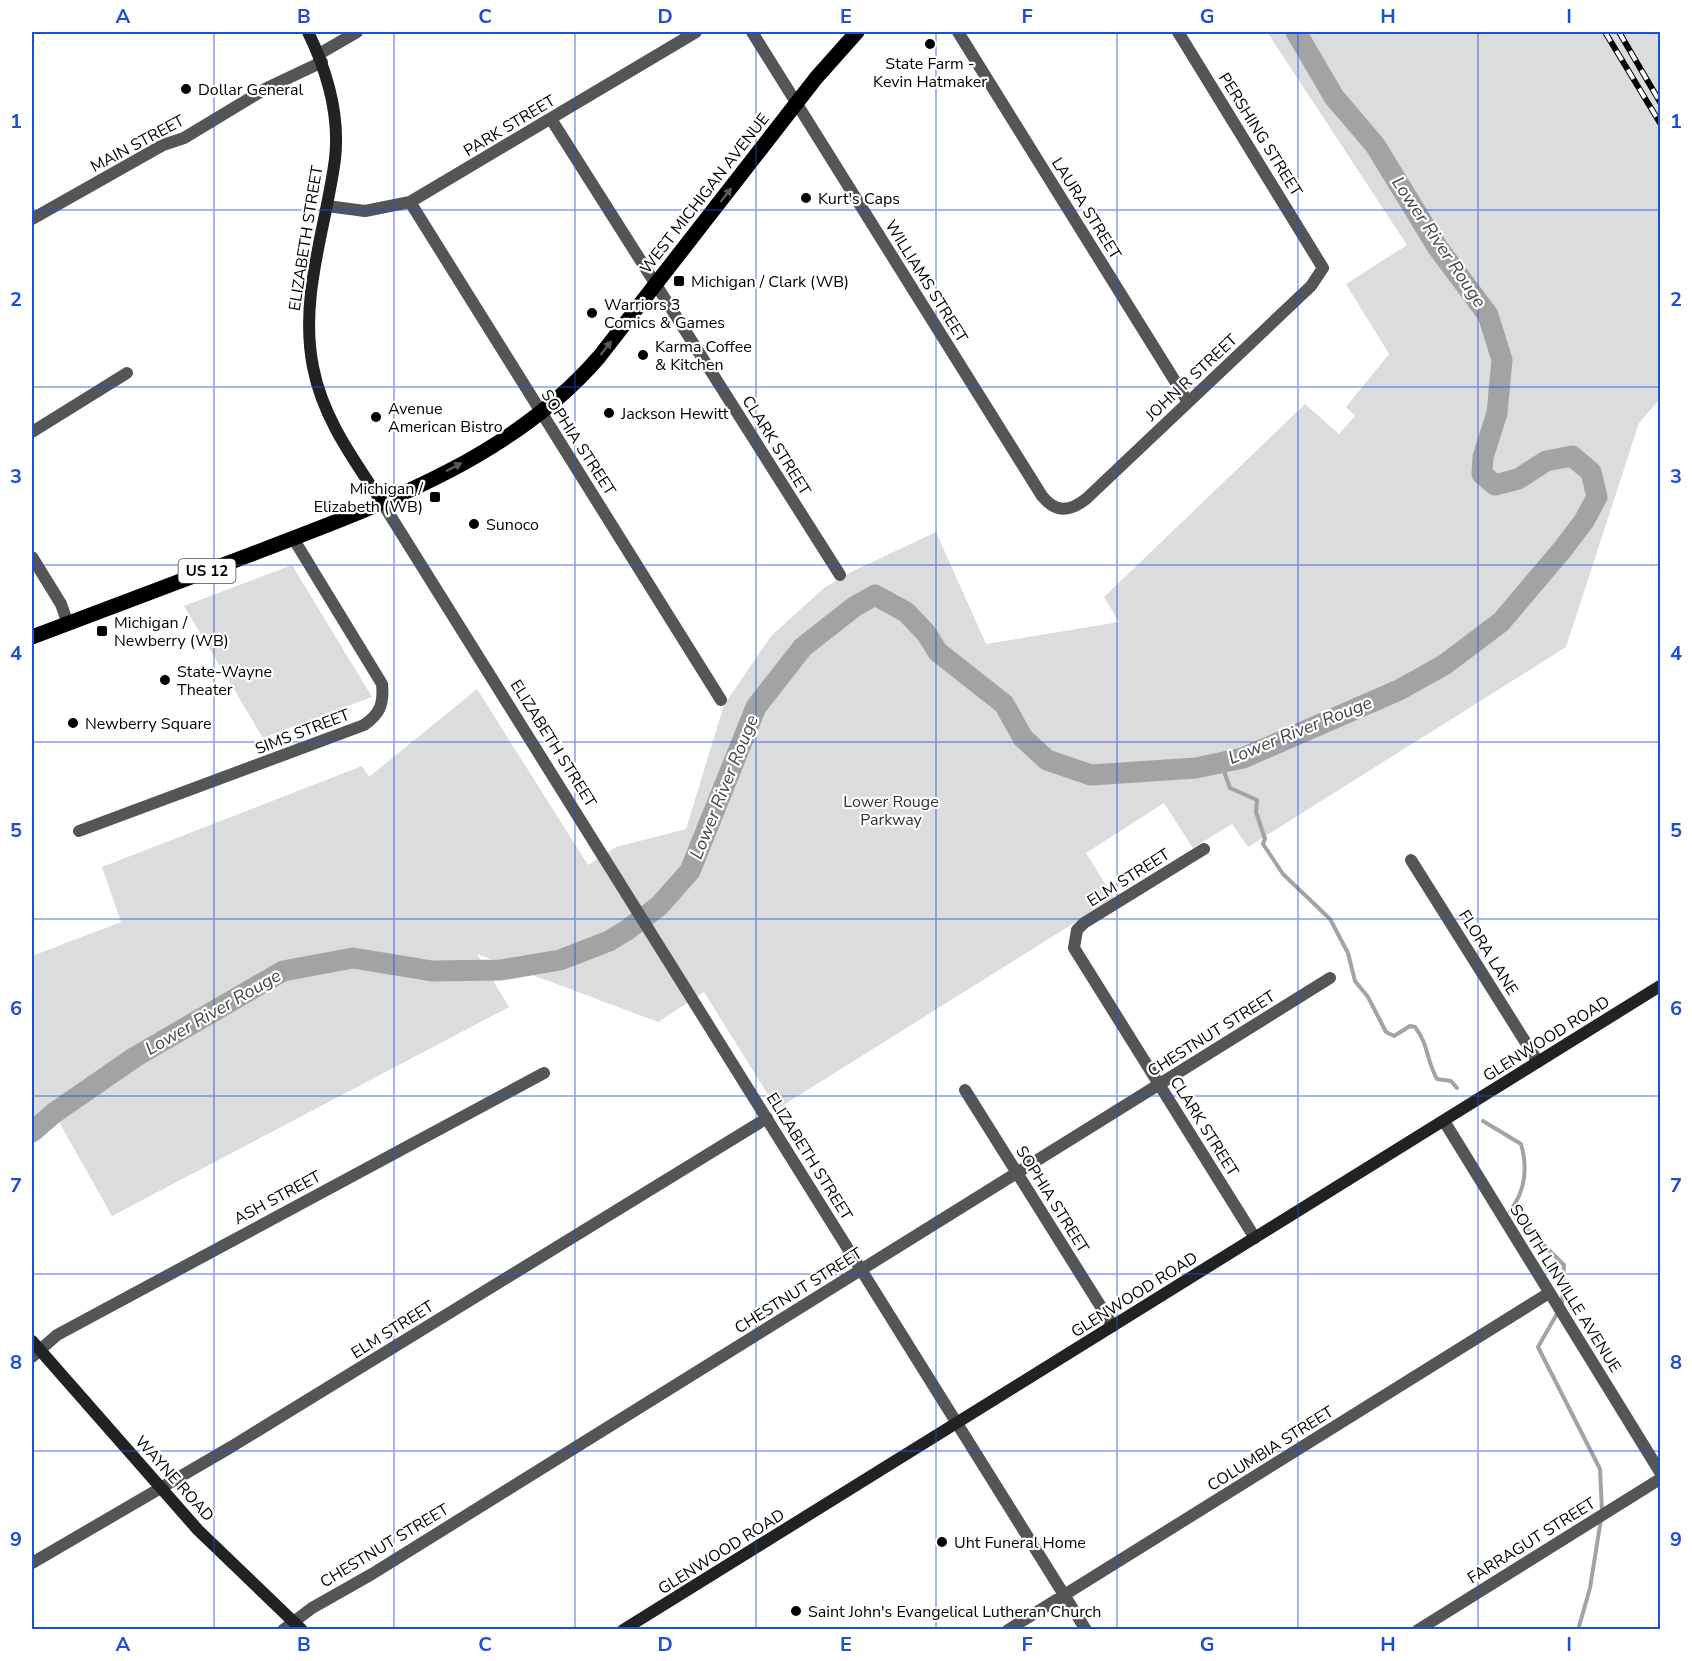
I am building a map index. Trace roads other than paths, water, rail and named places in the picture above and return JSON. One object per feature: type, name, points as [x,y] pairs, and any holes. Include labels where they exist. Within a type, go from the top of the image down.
[{"type":"main road","name":"WEST MICHIGAN AVENUE","points":[[32,637],[383,504],[497,445],[541,414],[580,379],[798,102],[857,32]]},
{"type":"street","name":"ELIZABETH STREET","points":[[308,32],[321,58],[333,105],[335,127],[335,158],[310,304],[312,365],[321,397],[334,427],[1086,1629]]},
{"type":"street","name":"MAIN STREET","points":[[32,219],[163,145],[184,138],[321,58],[357,32]]},
{"type":"street","name":"PARK STREET","points":[[327,206],[365,211],[410,202],[696,32]]},
{"type":"street","name":"WILLIAMS STREET","points":[[752,32],[798,102],[1042,496],[1053,507],[1062,510]]},
{"type":"street","name":"LAURA STREET","points":[[958,32],[1188,402]]},
{"type":"street","name":"PERSHING STREET","points":[[1178,32],[1317,254]]},
{"type":"street","name":"CLARK STREET","points":[[551,119],[840,575]]},
{"type":"street","name":"SOPHIA STREET","points":[[410,202],[720,700]]},
{"type":"street","name":"JOHN R STREET","points":[[1062,510],[1075,507],[1086,499],[1316,281],[1323,268],[1317,254]]},
{"type":"street","points":[[32,432],[127,373]]},
{"type":"street","name":"SIMS STREET","points":[[80,831],[333,737],[374,718],[382,705],[382,684],[293,538]]},
{"type":"street","points":[[32,557],[61,604],[68,624]]},
{"type":"street","name":"ELM STREET","points":[[1074,939],[1084,923],[1204,849]]},
{"type":"street","name":"FLORA LANE","points":[[1411,860],[1538,1062]]},
{"type":"street","name":"CLARK STREET","points":[[1074,939],[1077,956],[1256,1238]]},
{"type":"street","name":"CHESTNUT STREET","points":[[283,1629],[298,1626],[312,1608],[1330,978]]},
{"type":"street","name":"GLENWOOD ROAD","points":[[623,1629],[1660,986]]},
{"type":"street","name":"ASH STREET","points":[[34,1349],[544,1073]]},
{"type":"street","name":"SOPHIA STREET","points":[[965,1090],[1113,1326]]},
{"type":"street","name":"ELM STREET","points":[[32,1563],[162,1489],[767,1118]]},
{"type":"street","name":"SOUTH LINVILLE AVENUE","points":[[1444,1121],[1660,1472]]},
{"type":"street","name":"COLUMBIA STREET","points":[[1008,1629],[1549,1293]]},
{"type":"street","name":"WAYNE ROAD","points":[[34,1349],[232,1565],[298,1626]]},
{"type":"street","name":"FARRAGUT STREET","points":[[1418,1629],[1660,1479]]},
{"type":"waterway","name":"Lower River Rouge","points":[[32,1132],[54,1113],[135,1057],[283,971],[353,958],[432,971],[501,970],[560,960],[609,941],[627,930],[659,906],[690,871],[756,707],[803,647],[854,607],[875,595],[906,612],[926,633],[938,652],[1004,704],[1023,738],[1047,760],[1091,775],[1196,768],[1243,758],[1399,690],[1444,665],[1501,622],[1584,521],[1597,497],[1591,472],[1572,456],[1546,461],[1518,479],[1495,485],[1482,474],[1483,457],[1497,413],[1502,360],[1488,315],[1438,248],[1375,145],[1334,97],[1296,32]]},
{"type":"waterway","points":[[1221,763],[1230,788],[1257,800],[1256,812],[1265,839],[1263,844],[1283,874],[1330,919],[1348,953],[1355,981],[1368,997],[1386,1032],[1394,1036],[1410,1026],[1415,1027],[1423,1039],[1437,1079],[1451,1081],[1457,1088]]},
{"type":"waterway","points":[[1483,1121],[1521,1144],[1524,1179],[1519,1195],[1510,1211],[1564,1265],[1562,1305]]},
{"type":"waterway","points":[[1558,1312],[1538,1347],[1600,1469],[1602,1511]]},
{"type":"waterway","points":[[1578,1630],[1590,1588],[1601,1519]]},
{"type":"railway","points":[[1605,32],[1660,123]]},
{"type":"railway","points":[[1619,32],[1660,102]]},
{"type":"place","name":"State Farm - Kevin Hatmaker","points":[[930,44]]},
{"type":"place","name":"Dollar General","points":[[186,89]]},
{"type":"place","name":"Kurt's Caps","points":[[806,198]]},
{"type":"place","name":"Michigan / Clark (WB)","points":[[679,281]]},
{"type":"place","name":"Warriors 3 Comics & Games","points":[[592,313]]},
{"type":"place","name":"Karma Coffee & Kitchen","points":[[643,355]]},
{"type":"place","name":"Jackson Hewitt","points":[[609,413]]},
{"type":"place","name":"Avenue American Bistro","points":[[376,417]]},
{"type":"place","name":"Michigan / Elizabeth (WB)","points":[[435,497]]},
{"type":"place","name":"Sunoco","points":[[474,524]]},
{"type":"place","name":"Michigan / Newberry (WB)","points":[[102,631]]},
{"type":"place","name":"State-Wayne Theater","points":[[165,680]]},
{"type":"place","name":"Newberry Square","points":[[73,723]]},
{"type":"place","name":"Uht Funeral Home","points":[[942,1542]]},
{"type":"place","name":"Saint John's Evangelical Lutheran Church","points":[[796,1611]]},
{"type":"park label","name":"Lower Rouge Parkway","points":[[891,810]]}]
